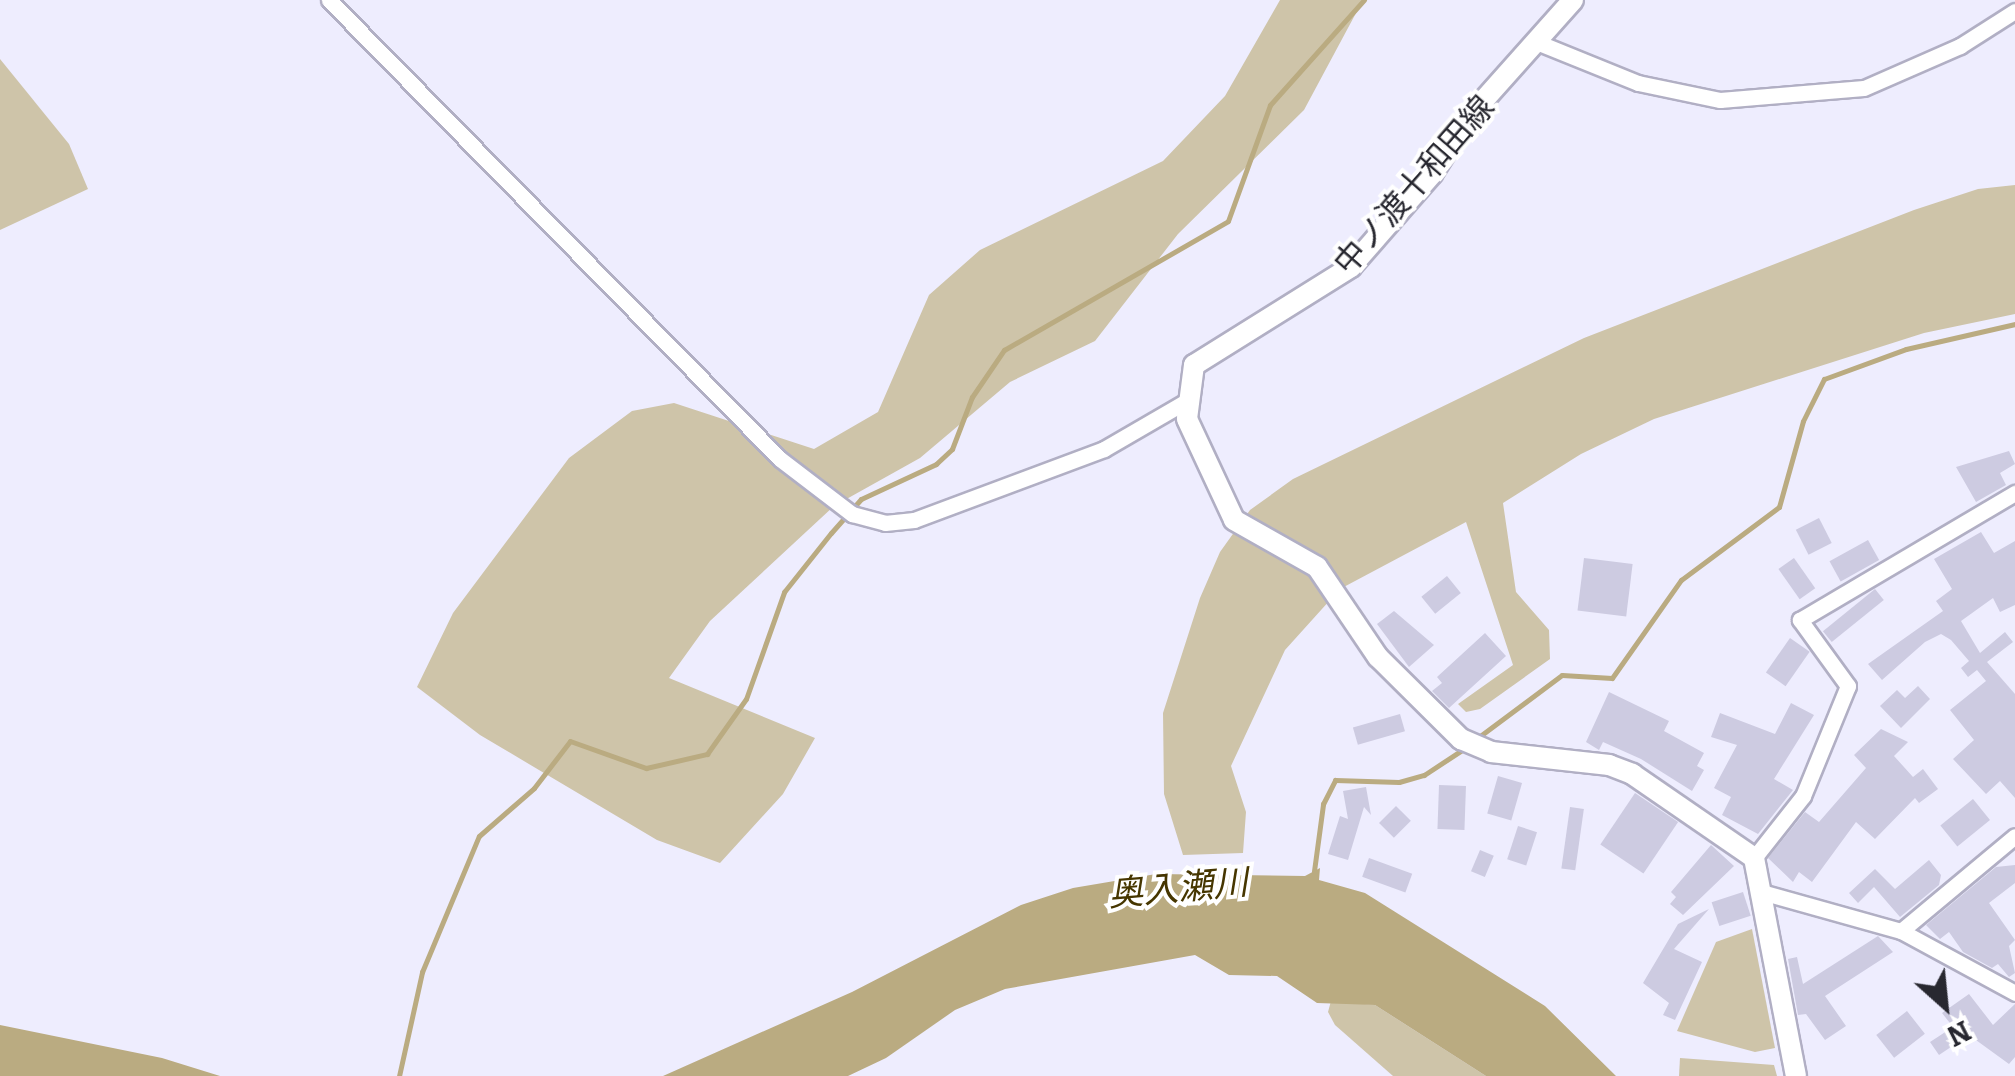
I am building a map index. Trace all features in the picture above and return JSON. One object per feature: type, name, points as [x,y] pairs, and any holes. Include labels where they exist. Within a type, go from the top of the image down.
[{"type":"main road","name":"中ノ渡十和田線","points":[[1185,402],[1194,365],[1351,268],[1432,174],[1467,119],[1574,0]]},
{"type":"main road","points":[[1185,402],[1196,441],[1234,520],[1316,566],[1378,657],[1470,744],[1620,770],[1698,814],[1754,858],[1765,894],[1769,964],[1796,1076]]},
{"type":"street","points":[[329,0],[820,492],[852,514],[884,523],[914,520],[1104,450],[1185,402]]},
{"type":"street","points":[[1538,43],[1638,83],[1720,100],[1864,88],[1960,46],[2015,12]]},
{"type":"street","points":[[1754,858],[1803,796],[1848,686],[1800,620],[2015,493]]},
{"type":"street","points":[[1901,932],[2015,836]]},
{"type":"street","points":[[1765,894],[1901,932],[2015,993]]},
{"type":"shaded area","points":[[1280,0],[1363,0],[1304,110],[1178,234],[1095,341],[1010,382],[920,458],[834,506],[710,621],[669,678],[815,738],[783,794],[720,863],[657,840],[480,735],[417,687],[453,613],[569,458],[632,411],[674,403],[814,449],[878,412],[929,295],[980,250],[1163,161],[1225,96]]},
{"type":"shaded area","points":[[0,59],[69,144],[88,189],[0,230]]},
{"type":"shaded area","points":[[2015,185],[2015,314],[1924,333],[1654,419],[1581,454],[1503,503],[1516,592],[1549,630],[1550,659],[1480,709],[1466,712],[1458,704],[1513,665],[1466,522],[1340,589],[1285,650],[1231,766],[1246,812],[1243,853],[1183,855],[1164,794],[1163,713],[1200,598],[1220,552],[1250,510],[1293,479],[1584,338],[1914,210],[1978,189]]},
{"type":"shaded area","points":[[1752,929],[1775,1048],[1755,1052],[1677,1031],[1716,942]]},
{"type":"shaded area","points":[[1331,1001],[1375,1005],[1486,1076],[1393,1076],[1335,1025],[1328,1012]]},
{"type":"shaded area","points":[[1680,1058],[1774,1065],[1777,1076],[1679,1076]]},
{"type":"water","name":"奥入瀬川","points":[[1320,868],[1319,880],[1365,893],[1545,1006],[1616,1076],[1486,1076],[1375,1005],[1317,1003],[1277,976],[1229,975],[1195,955],[1005,989],[955,1010],[886,1058],[848,1076],[663,1076],[852,992],[1021,905],[1073,888],[1156,874],[1305,876]]},
{"type":"water","points":[[0,1025],[162,1058],[220,1076],[0,1076]]},
{"type":"building","points":[[2009,451],[2015,464],[2000,473],[2006,485],[1976,502],[1956,467]]},
{"type":"building","points":[[1819,518],[1832,543],[1809,555],[1796,530]]},
{"type":"building","points":[[1981,532],[1994,553],[2015,541],[2015,605],[2000,612],[1993,598],[1961,621],[1980,653],[2005,632],[2013,642],[1987,662],[2015,694],[2015,798],[2000,781],[1986,794],[1953,759],[1974,740],[1950,710],[1986,681],[1977,670],[1968,677],[1961,668],[1969,661],[1951,640],[1941,634],[1925,642],[1882,680],[1868,664],[1943,611],[1936,601],[1952,589],[1934,559]]},
{"type":"building","points":[[1868,540],[1879,560],[1841,581],[1830,561]]},
{"type":"building","points":[[1584,558],[1633,564],[1626,617],[1578,611]]},
{"type":"building","points":[[1794,558],[1815,588],[1800,599],[1778,569]]},
{"type":"building","points":[[1447,576],[1461,593],[1435,614],[1421,597]]},
{"type":"building","points":[[1875,589],[1884,600],[1832,642],[1823,631]]},
{"type":"building","points":[[1394,611],[1434,645],[1409,667],[1377,624]]},
{"type":"building","points":[[1485,633],[1506,656],[1449,708],[1432,691],[1442,683],[1437,677]]},
{"type":"building","points":[[1790,638],[1810,652],[1786,686],[1766,672]]},
{"type":"building","points":[[1918,686],[1930,699],[1901,728],[1880,706],[1897,690],[1905,698]]},
{"type":"building","points":[[1609,692],[1669,721],[1664,731],[1704,753],[1697,766],[1704,770],[1692,791],[1641,759],[1603,742],[1599,750],[1586,742]]},
{"type":"building","points":[[1791,703],[1814,715],[1774,779],[1793,790],[1758,834],[1722,815],[1731,797],[1714,788],[1737,745],[1711,737],[1720,713],[1775,734]]},
{"type":"building","points":[[1400,714],[1405,731],[1358,745],[1353,728]]},
{"type":"building","points":[[1881,729],[1908,742],[1894,756],[1913,777],[1923,769],[1938,789],[1919,803],[1915,798],[1875,839],[1856,822],[1812,882],[1799,872],[1793,882],[1768,858],[1805,812],[1819,822],[1866,768],[1854,755]]},
{"type":"building","points":[[1498,776],[1522,783],[1511,820],[1487,813]]},
{"type":"building","points":[[1439,785],[1466,786],[1464,830],[1437,829]]},
{"type":"building","points":[[1366,787],[1371,815],[1364,807],[1348,860],[1328,854],[1340,816],[1348,819],[1343,791]]},
{"type":"building","points":[[1635,793],[1678,822],[1643,873],[1600,844]]},
{"type":"building","points":[[1973,799],[1990,820],[1957,846],[1940,825]]},
{"type":"building","points":[[1396,806],[1411,821],[1394,838],[1379,823]]},
{"type":"building","points":[[1570,807],[1584,809],[1575,870],[1561,868]]},
{"type":"building","points":[[1518,826],[1537,832],[1526,865],[1507,859]]},
{"type":"building","points":[[1711,845],[1734,866],[1683,915],[1670,904],[1676,897],[1671,892]]},
{"type":"building","points":[[1480,850],[1494,856],[1485,877],[1471,871]]},
{"type":"building","points":[[1369,858],[1412,874],[1405,893],[1362,877]]},
{"type":"building","points":[[1929,860],[1941,875],[1939,885],[1900,917],[1874,887],[1858,903],[1849,893],[1875,869],[1895,889]]},
{"type":"building","points":[[2015,865],[2015,883],[1989,903],[2015,940],[2009,946],[2015,973],[2009,977],[1998,964],[1992,968],[1963,952],[1949,932],[1940,939],[1926,925],[1996,867]]},
{"type":"building","points":[[1743,892],[1751,916],[1719,926],[1712,902]]},
{"type":"building","points":[[1709,909],[1674,949],[1702,962],[1675,1020],[1663,1015],[1669,1003],[1643,983],[1678,924]]},
{"type":"building","points":[[1878,936],[1893,952],[1825,996],[1846,1026],[1825,1040],[1806,1014],[1798,1015],[1788,959],[1797,957],[1803,984]]},
{"type":"building","points":[[1969,994],[1993,1025],[2015,1004],[2015,1057],[2009,1064],[1969,1035],[1939,1055],[1930,1042],[1953,1027],[1942,1013]]},
{"type":"building","points":[[1907,1011],[1925,1034],[1894,1058],[1876,1035]]},
{"type":"waterway","points":[[399,1076],[422,972],[479,836],[534,788],[570,741],[646,768],[707,754],[746,699],[784,592],[831,533],[861,499],[936,464],[952,449],[972,397],[1004,350],[1228,221],[1270,105],[1364,0]]},
{"type":"waterway","points":[[1476,739],[1562,675],[1612,678],[1681,580],[1779,507],[1803,421],[1824,379],[1906,349],[2015,324]]},
{"type":"waterway","points":[[1314,871],[1323,804],[1335,780],[1399,782],[1424,775],[1468,746]]}]
